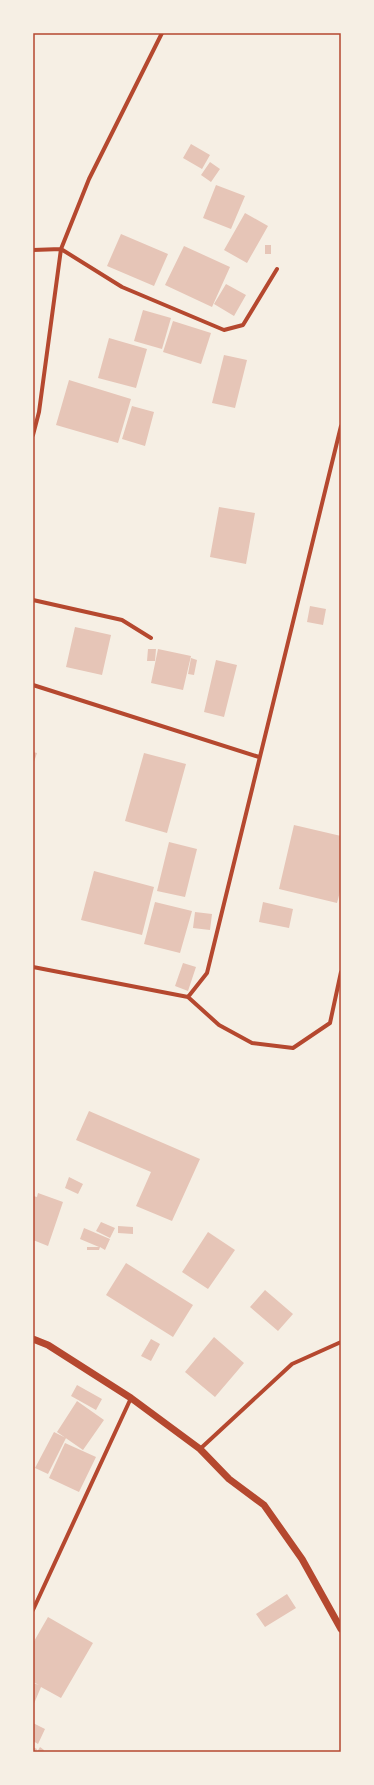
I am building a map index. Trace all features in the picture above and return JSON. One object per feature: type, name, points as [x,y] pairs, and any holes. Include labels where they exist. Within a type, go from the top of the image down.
[{"type":"street","points":[[33,435],[39,412],[61,249],[89,179],[162,33]]},
{"type":"street","points":[[33,250],[61,249],[122,287],[224,330],[243,324],[277,269]]},
{"type":"street","points":[[188,997],[207,973],[341,426]]},
{"type":"street","points":[[33,600],[122,620],[150,638]]},
{"type":"street","points":[[33,685],[259,757]]},
{"type":"street","points":[[33,967],[188,997],[218,1025],[252,1043],[293,1048],[330,1023],[341,972]]},
{"type":"street","points":[[33,1339],[48,1345],[131,1398],[200,1449],[229,1479],[264,1505],[302,1559],[341,1629]]},
{"type":"street","points":[[200,1449],[292,1364],[341,1342]]},
{"type":"street","points":[[33,1610],[131,1398]]},
{"type":"building","points":[[191,144],[210,155],[202,169],[183,158]]},
{"type":"building","points":[[210,162],[220,169],[211,182],[201,175]]},
{"type":"building","points":[[216,185],[245,196],[231,229],[203,218]]},
{"type":"building","points":[[245,213],[268,226],[247,263],[224,250]]},
{"type":"building","points":[[121,234],[168,254],[154,286],[107,266]]},
{"type":"building","points":[[265,245],[271,245],[271,254],[265,254]]},
{"type":"building","points":[[184,246],[230,267],[212,307],[165,285]]},
{"type":"building","points":[[226,284],[246,295],[234,316],[214,304]]},
{"type":"building","points":[[143,310],[171,318],[162,349],[134,341]]},
{"type":"building","points":[[173,321],[211,333],[201,364],[163,352]]},
{"type":"building","points":[[109,338],[147,349],[136,388],[98,378]]},
{"type":"building","points":[[224,355],[247,360],[235,408],[212,403]]},
{"type":"building","points":[[69,380],[131,399],[118,443],[56,425]]},
{"type":"building","points":[[132,406],[154,412],[145,446],[122,439]]},
{"type":"building","points":[[219,507],[255,513],[246,564],[210,557]]},
{"type":"building","points":[[310,606],[326,609],[323,625],[307,622]]},
{"type":"building","points":[[75,627],[111,635],[102,675],[66,667]]},
{"type":"building","points":[[148,649],[156,649],[155,661],[147,661]]},
{"type":"building","points":[[158,649],[191,656],[183,690],[151,683]]},
{"type":"building","points":[[191,658],[197,660],[194,675],[188,674]]},
{"type":"building","points":[[216,660],[237,665],[224,717],[204,712]]},
{"type":"building","points":[[33,752],[37,753],[33,765]]},
{"type":"building","points":[[144,753],[186,764],[167,833],[125,821]]},
{"type":"building","points":[[294,825],[341,836],[341,888],[337,903],[279,889]]},
{"type":"building","points":[[169,842],[197,849],[185,897],[157,891]]},
{"type":"building","points":[[94,871],[154,887],[142,935],[81,920]]},
{"type":"building","points":[[155,902],[192,911],[180,953],[144,944]]},
{"type":"building","points":[[263,902],[293,909],[289,928],[259,922]]},
{"type":"building","points":[[195,912],[212,914],[210,930],[193,928]]},
{"type":"building","points":[[183,963],[196,967],[188,991],[175,986]]},
{"type":"building","points":[[89,1111],[200,1159],[172,1221],[136,1206],[151,1172],[76,1140]]},
{"type":"building","points":[[69,1177],[83,1184],[78,1194],[65,1188]]},
{"type":"building","points":[[38,1193],[63,1202],[48,1246],[33,1240],[33,1196],[37,1197]]},
{"type":"building","points":[[101,1222],[115,1228],[110,1238],[96,1231]]},
{"type":"building","points":[[118,1226],[133,1227],[133,1234],[118,1233]]},
{"type":"building","points":[[84,1228],[110,1239],[105,1250],[100,1247],[99,1250],[87,1250],[87,1247],[99,1247],[80,1239]]},
{"type":"building","points":[[208,1232],[235,1250],[208,1289],[182,1272]]},
{"type":"building","points":[[126,1263],[193,1305],[173,1337],[106,1295]]},
{"type":"building","points":[[265,1290],[293,1314],[278,1331],[250,1307]]},
{"type":"building","points":[[214,1337],[244,1363],[215,1397],[185,1372]]},
{"type":"building","points":[[151,1339],[160,1344],[151,1361],[141,1356]]},
{"type":"building","points":[[77,1385],[102,1399],[96,1410],[71,1396]]},
{"type":"building","points":[[77,1401],[104,1420],[83,1450],[57,1432]]},
{"type":"building","points":[[54,1432],[66,1438],[48,1474],[35,1468]]},
{"type":"building","points":[[65,1443],[96,1457],[79,1492],[49,1478]]},
{"type":"building","points":[[287,1594],[296,1608],[265,1627],[256,1614]]},
{"type":"building","points":[[48,1617],[93,1643],[61,1698],[41,1687],[33,1706],[33,1683],[39,1685],[33,1682],[33,1643]]},
{"type":"building","points":[[33,1723],[45,1729],[38,1744],[33,1741]]},
{"type":"building","points":[[33,1747],[37,1749],[36,1752],[33,1752]]},
{"type":"building","points":[[40,1747],[44,1750],[43,1752],[37,1752]]}]
